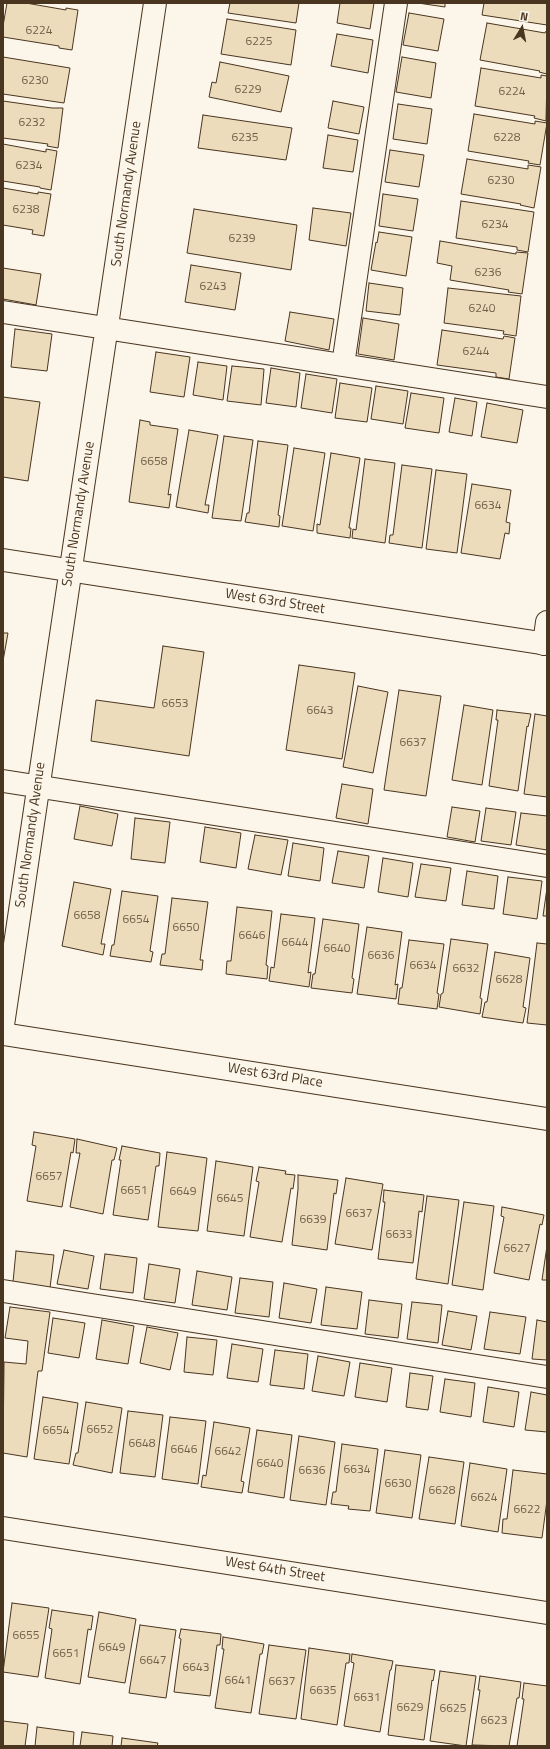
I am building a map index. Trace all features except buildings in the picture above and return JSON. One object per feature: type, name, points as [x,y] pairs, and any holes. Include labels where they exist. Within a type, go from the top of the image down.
[{"type":"street","name":"South Normandy Avenue","points":[[3,1025],[155,3]]},
{"type":"street","points":[[343,365],[396,3]]},
{"type":"street","points":[[3,312],[547,397]]},
{"type":"street","name":"West 63rd Street","points":[[3,560],[545,644]]},
{"type":"street","points":[[545,644],[547,622]]},
{"type":"street","points":[[3,781],[547,866]]},
{"type":"street","name":"West 63rd Place","points":[[3,1034],[547,1119]]},
{"type":"street","points":[[3,1291],[547,1377]]},
{"type":"street","name":"West 64th Street","points":[[3,1528],[547,1613]]}]
